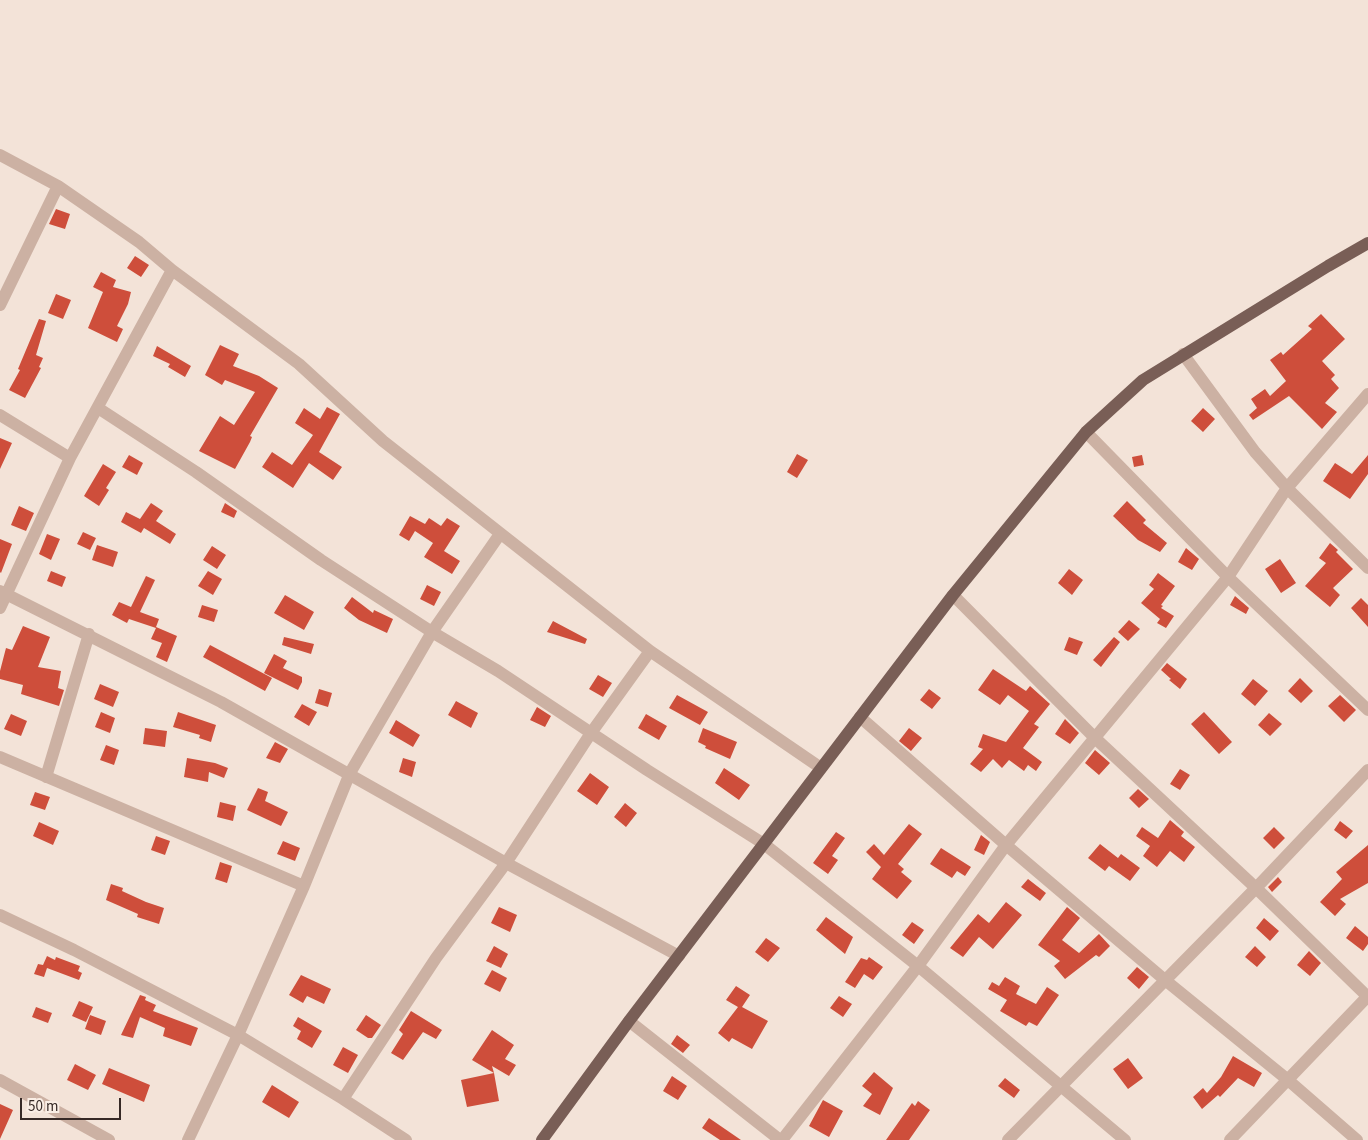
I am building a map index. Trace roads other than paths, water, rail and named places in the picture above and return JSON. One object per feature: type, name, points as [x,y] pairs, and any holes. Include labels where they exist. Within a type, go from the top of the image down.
[{"type":"main road","points":[[542,1140],[629,1021],[860,717],[954,595],[1086,432],[1143,380],[1368,243]]},
{"type":"street","points":[[0,155],[58,186],[139,242],[172,270],[299,364],[382,441],[650,651],[821,768]]},
{"type":"street","points":[[0,305],[58,186]]},
{"type":"street","points":[[0,608],[3,593],[70,458],[172,270]]},
{"type":"street","points":[[1183,354],[1255,452],[1287,488],[1366,562]]},
{"type":"street","points":[[629,1021],[781,1140],[918,966],[1006,845],[1228,577],[1287,488],[1368,394]]},
{"type":"street","points":[[98,408],[196,472],[321,560],[432,632],[498,671],[764,844],[918,966],[1125,1140]]},
{"type":"street","points":[[0,415],[70,458]]},
{"type":"street","points":[[1086,432],[1228,577],[1368,710]]},
{"type":"street","points":[[188,1140],[238,1035],[304,886],[350,773],[432,632],[500,534]]},
{"type":"street","points":[[3,593],[89,634],[221,702],[350,773],[506,863],[679,956]]},
{"type":"street","points":[[954,595],[1095,738],[1256,888],[1368,997],[1230,1140]]},
{"type":"street","points":[[46,777],[89,634]]},
{"type":"street","points":[[343,1099],[436,958],[506,863],[591,733],[650,651]]},
{"type":"street","points":[[860,717],[1006,845],[1165,980],[1288,1080],[1357,1140]]},
{"type":"street","points":[[0,757],[304,886]]},
{"type":"street","points":[[1008,1140],[1256,888],[1368,770]]},
{"type":"street","points":[[0,915],[74,950],[238,1035],[406,1140]]},
{"type":"street","points":[[0,1080],[109,1140]]}]
